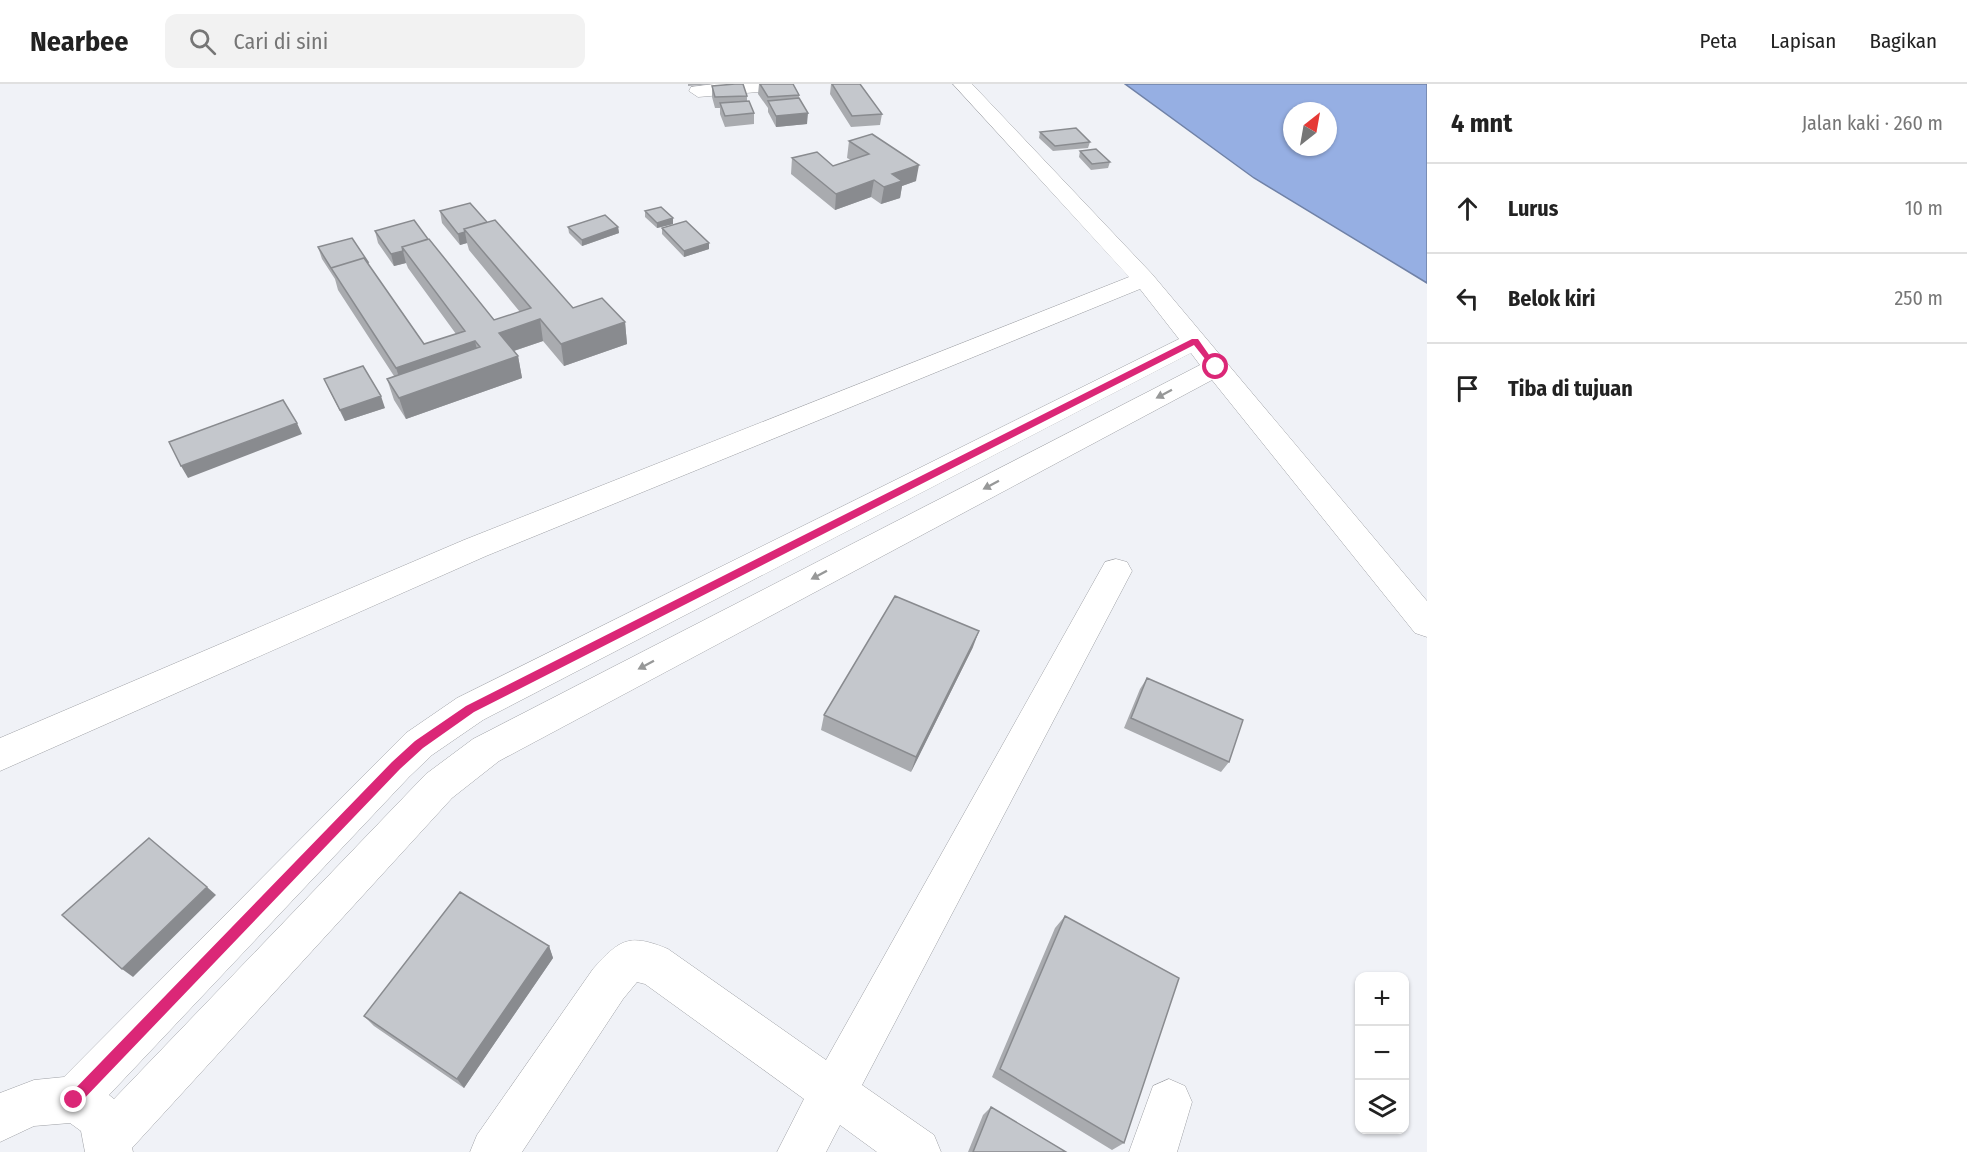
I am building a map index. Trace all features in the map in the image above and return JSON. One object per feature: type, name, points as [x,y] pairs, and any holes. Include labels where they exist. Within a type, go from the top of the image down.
[{"type":"street","points":[[698,91],[782,84]]},
{"type":"street","points":[[962,84],[1144,279],[1427,624]]},
{"type":"street","points":[[0,755],[475,548],[1144,279]]},
{"type":"street","points":[[74,1100],[396,765],[419,744],[470,709],[1206,354]]},
{"type":"street","points":[[109,1145],[439,786],[465,764],[526,728],[1206,354]]},
{"type":"street","points":[[801,1152],[1116,571]]},
{"type":"street","points":[[494,1152],[608,984],[629,960],[652,964],[917,1152]]},
{"type":"street","points":[[0,1119],[27,1104],[52,1098],[74,1100],[90,1108],[102,1121],[109,1145]]},
{"type":"street","points":[[1153,1152],[1169,1102]]},
{"type":"water","points":[[1125,84],[1427,84],[1427,283],[1254,178]]},
{"type":"building","points":[[743,84],[747,96],[715,97],[712,86]]},
{"type":"building","points":[[760,84],[793,84],[799,95],[768,97]]},
{"type":"building","points":[[832,84],[860,84],[882,114],[852,116]]},
{"type":"building","points":[[799,98],[808,113],[776,116],[768,101]]},
{"type":"building","points":[[749,101],[754,113],[725,116],[720,103]]},
{"type":"building","points":[[1076,128],[1090,142],[1055,146],[1040,132]]},
{"type":"building","points":[[872,134],[919,165],[892,174],[902,181],[884,187],[874,180],[836,194],[792,158],[817,152],[833,166],[869,154],[849,141]]},
{"type":"building","points":[[1096,149],[1110,162],[1092,164],[1080,151]]},
{"type":"building","points":[[470,203],[487,222],[464,229],[465,232],[458,234],[440,211]]},
{"type":"building","points":[[661,207],[673,218],[657,223],[645,211]]},
{"type":"building","points":[[605,215],[618,227],[582,240],[568,227]]},
{"type":"building","points":[[414,220],[428,239],[402,247],[403,251],[391,254],[375,231]]},
{"type":"building","points":[[495,220],[573,308],[602,298],[625,322],[561,344],[540,319],[499,333],[518,356],[399,398],[387,379],[480,347],[475,341],[396,368],[331,268],[364,258],[424,344],[465,331],[402,247],[429,239],[494,320],[531,308],[464,229]]},
{"type":"building","points":[[686,221],[709,243],[684,251],[662,228]]},
{"type":"building","points":[[352,238],[368,262],[364,258],[331,268],[318,247]]},
{"type":"building","points":[[363,366],[381,396],[340,410],[324,379]]},
{"type":"building","points":[[283,400],[297,423],[181,466],[169,442]]},
{"type":"building","points":[[895,596],[979,631],[916,757],[824,715]]},
{"type":"building","points":[[1147,678],[1243,720],[1229,762],[1131,718]]},
{"type":"building","points":[[149,838],[207,887],[122,969],[62,915]]},
{"type":"building","points":[[460,892],[549,946],[457,1079],[364,1016]]},
{"type":"building","points":[[1065,916],[1179,978],[1124,1143],[1000,1069]]},
{"type":"building","points":[[991,1107],[1066,1152],[973,1152]]},
{"type":"route","points":[[74,1100],[396,765],[419,744],[470,709],[1195,341],[1216,367]]}]
